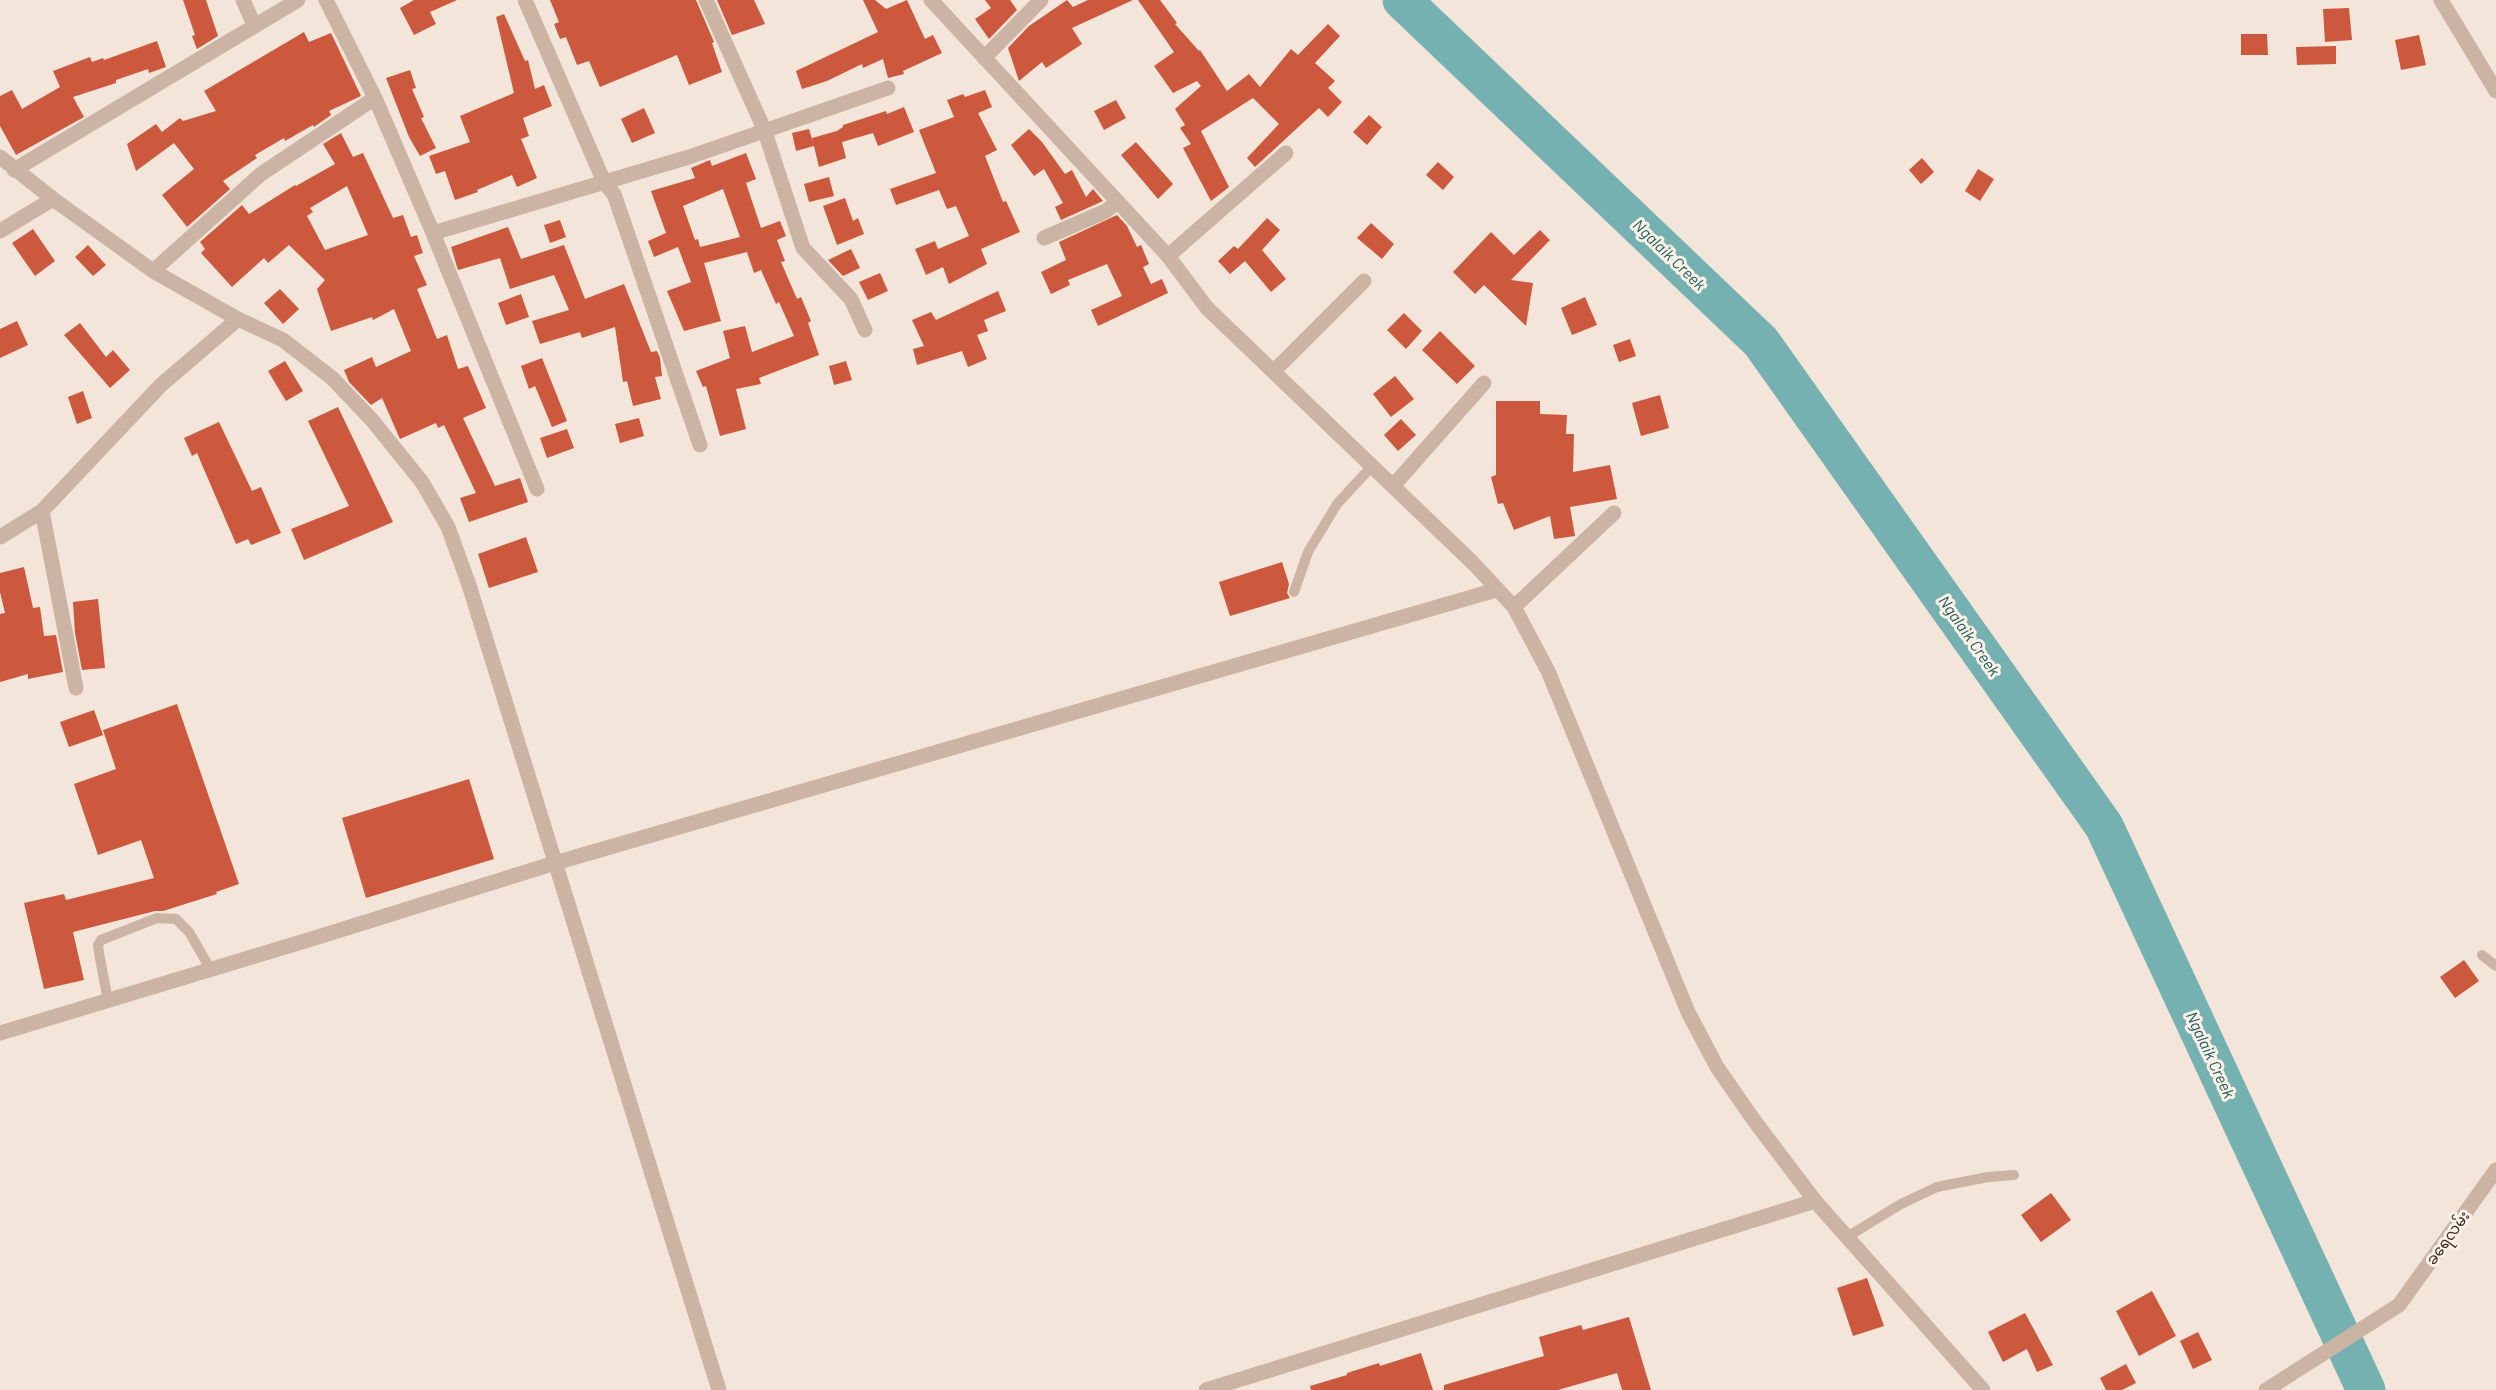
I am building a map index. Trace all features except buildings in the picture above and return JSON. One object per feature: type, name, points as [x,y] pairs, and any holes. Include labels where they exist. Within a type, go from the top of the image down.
[{"type":"street","points":[[243,0],[254,25]]},
{"type":"street","points":[[14,170],[298,0]]},
{"type":"street","points":[[326,0],[375,98],[433,233],[537,489]]},
{"type":"street","points":[[525,0],[605,184],[614,194],[700,445]]},
{"type":"street","points":[[706,0],[764,129],[802,248],[851,299],[865,330]]},
{"type":"street","points":[[931,0],[1168,256],[1207,308],[1473,563],[1514,607],[1548,671],[1688,1012],[1717,1067],[1815,1201],[1983,1390]]},
{"type":"street","points":[[984,58],[1041,0]]},
{"type":"street","points":[[2441,0],[2496,91]]},
{"type":"street","points":[[433,233],[605,184],[888,88]]},
{"type":"street","points":[[153,271],[261,174],[375,98]]},
{"type":"street","points":[[1168,256],[1286,153]]},
{"type":"street","points":[[0,157],[14,170],[153,271],[238,319],[283,340],[332,378],[372,420],[427,491],[448,527],[469,585],[719,1390]]},
{"type":"street","points":[[0,231],[53,199]]},
{"type":"street","points":[[1044,238],[1086,221],[1106,211],[1117,202]]},
{"type":"street","points":[[1274,371],[1364,281]]},
{"type":"street","points":[[0,537],[42,511],[161,385],[238,319]]},
{"type":"street","points":[[1393,486],[1484,383]]},
{"type":"street","points":[[42,511],[76,688]]},
{"type":"street","points":[[1514,607],[1614,513]]},
{"type":"street","points":[[0,1033],[555,863],[1496,590]]},
{"type":"street","name":"ခရေလမ်း","points":[[2266,1390],[2399,1305],[2496,1170]]},
{"type":"street","points":[[1206,1390],[1815,1201]]},
{"type":"lane","points":[[1294,592],[1308,552],[1337,504],[1372,466]]},
{"type":"lane","points":[[108,1001],[98,945],[101,940],[157,918],[176,919],[189,932],[211,970]]},
{"type":"lane","points":[[2482,955],[2496,966]]},
{"type":"lane","points":[[1847,1237],[1901,1204],[1936,1187],[1988,1177],[2014,1175]]},
{"type":"waterway","name":"Ngalaik Creek","points":[[1402,0],[1761,342],[2104,826],[2366,1390]]}]
